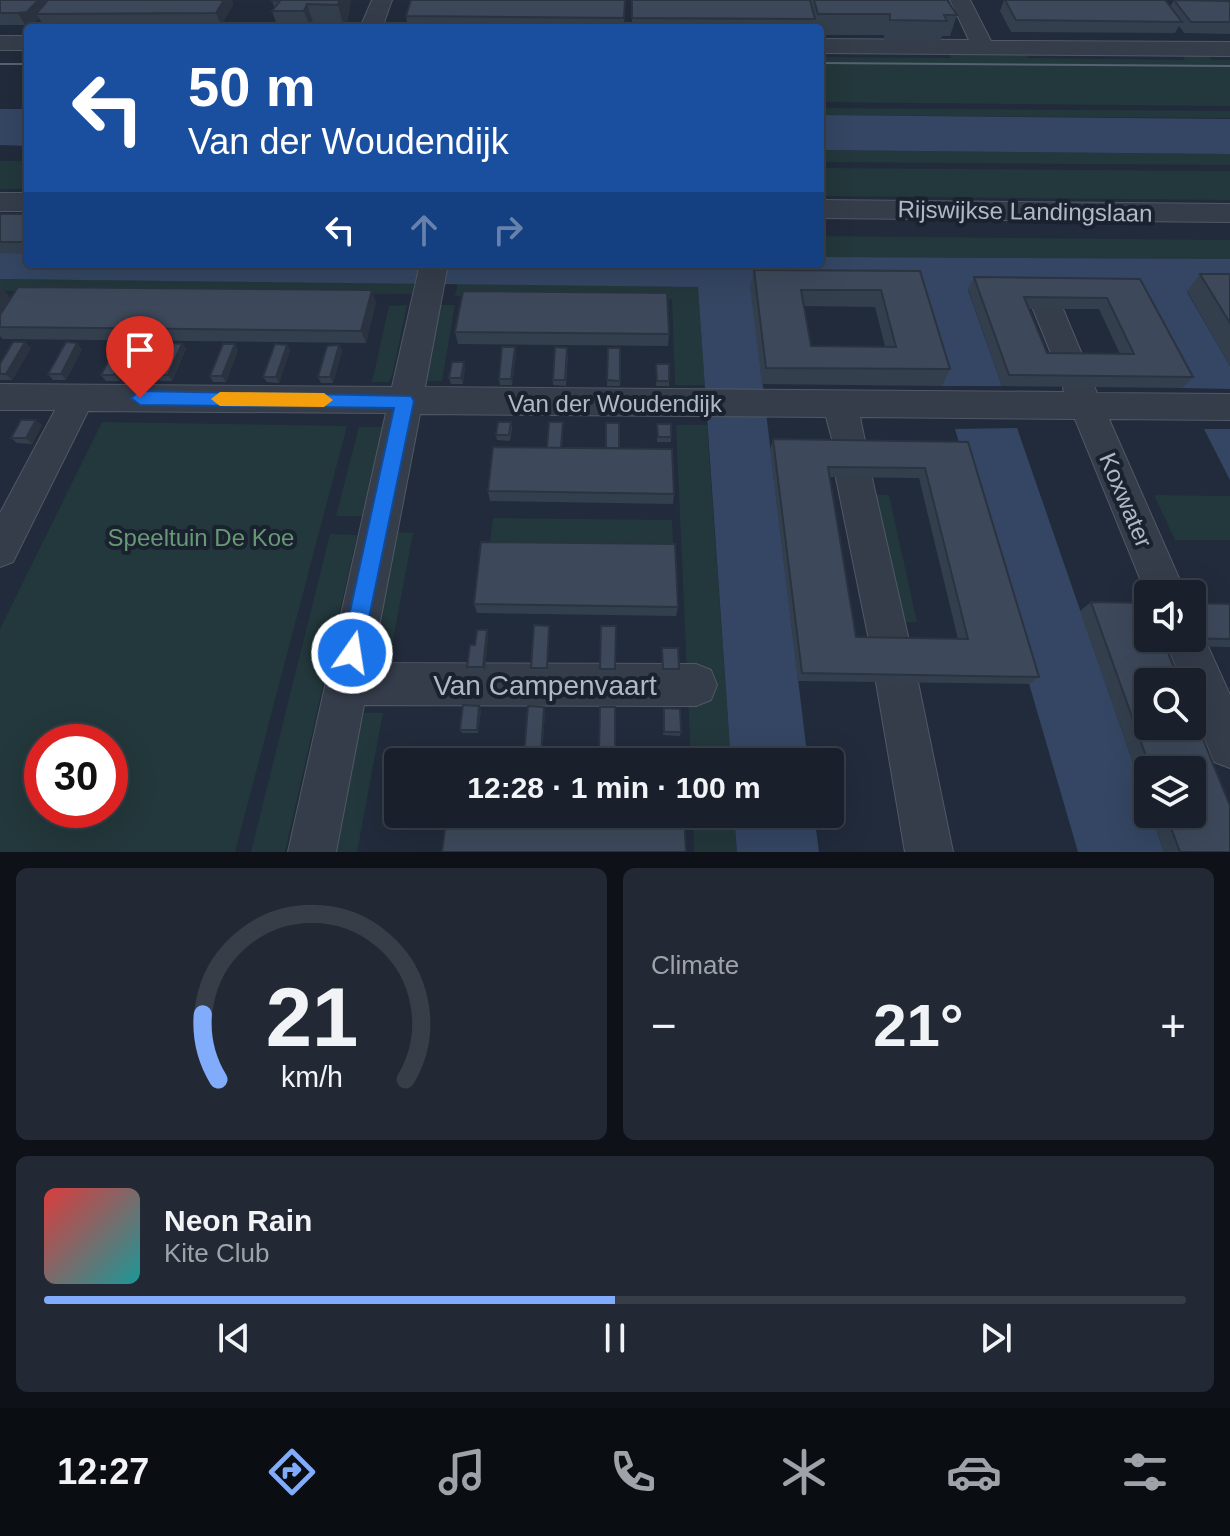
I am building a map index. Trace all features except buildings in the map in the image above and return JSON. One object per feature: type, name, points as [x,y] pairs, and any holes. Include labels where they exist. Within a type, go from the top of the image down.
[{"type":"street","points":[[373,24],[382,0]]},
{"type":"street","points":[[960,0],[983,47]]},
{"type":"street","points":[[0,43],[24,43]]},
{"type":"street","points":[[824,46],[1230,49]]},
{"type":"street","points":[[0,202],[24,202]]},
{"type":"street","name":"Rijswijkse Landingslaan","points":[[824,209],[1230,213]]},
{"type":"street","points":[[312,852],[431,278]]},
{"type":"street","name":"Koxwater","points":[[1048,309],[1160,580]]},
{"type":"street","name":"Van der Woudendijk","points":[[0,397],[840,404],[1078,386],[1230,407]]},
{"type":"street","points":[[0,550],[78,398]]},
{"type":"street","points":[[840,404],[929,852]]},
{"type":"street","points":[[1190,652],[1230,746]]},
{"type":"street","name":"Van Campenvaart","points":[[346,684],[696,685]]},
{"type":"green space","points":[[950,54],[1026,54],[1028,58],[1185,60],[1183,55],[1208,55],[1212,60],[1230,60],[1230,106],[824,102],[824,57],[951,58]]},
{"type":"green space","points":[[824,108],[1230,111],[1230,118],[824,115]]},
{"type":"green space","points":[[824,150],[1230,154],[1230,165],[824,162]]},
{"type":"green space","points":[[0,161],[24,161],[24,189],[0,189]]},
{"type":"green space","points":[[824,168],[1230,171],[1230,200],[824,196]]},
{"type":"green space","points":[[824,236],[1230,240],[1230,259],[824,257]]},
{"type":"green space","points":[[0,279],[414,283],[412,294],[0,291]]},
{"type":"green space","points":[[458,283],[698,287],[705,385],[675,385],[672,299],[455,296]]},
{"type":"green space","points":[[407,305],[392,376],[389,382],[372,382],[389,306]]},
{"type":"green space","points":[[439,305],[455,305],[442,381],[425,381]]},
{"type":"green space","name":"Speeltuin De Koe","points":[[102,422],[347,426],[235,852],[0,852],[0,629]]},
{"type":"green space","points":[[676,425],[707,425],[730,748],[690,748]]},
{"type":"green space","points":[[359,427],[383,427],[362,516],[336,516]]},
{"type":"green space","points":[[871,495],[889,495],[917,622],[898,622]]},
{"type":"green space","points":[[1154,495],[1230,496],[1230,540],[1175,540]]},
{"type":"green space","points":[[493,518],[672,520],[673,543],[490,542]]},
{"type":"green space","points":[[394,532],[413,533],[389,662],[367,661]]},
{"type":"green space","points":[[330,534],[357,535],[285,852],[251,852]]},
{"type":"green space","points":[[361,713],[383,713],[357,852],[332,852]]},
{"type":"green space","points":[[693,828],[735,828],[737,852],[694,852]]},
{"type":"water","points":[[0,109],[24,109],[24,146],[0,145]]},
{"type":"water","points":[[824,115],[1230,119],[1230,154],[824,150]]},
{"type":"water","points":[[0,251],[24,251],[24,268],[824,268],[824,257],[1230,259],[1230,291],[1187,292],[1230,366],[1230,389],[1182,388],[1132,290],[968,290],[1002,386],[942,386],[913,288],[751,287],[806,748],[730,748],[698,287],[0,279]]},
{"type":"water","points":[[1017,428],[1134,766],[1134,828],[1156,828],[1164,852],[1078,852],[955,429]]},
{"type":"water","points":[[1204,429],[1230,429],[1230,480]]},
{"type":"water","points":[[735,828],[816,828],[819,852],[737,852]]},
{"type":"tram line","points":[[824,63],[1230,66]]},
{"type":"tram line","points":[[0,64],[24,64]]},
{"type":"slow traffic","points":[[220,399],[324,400]]},
{"type":"route","points":[[140,398],[405,401],[352,653]]}]
